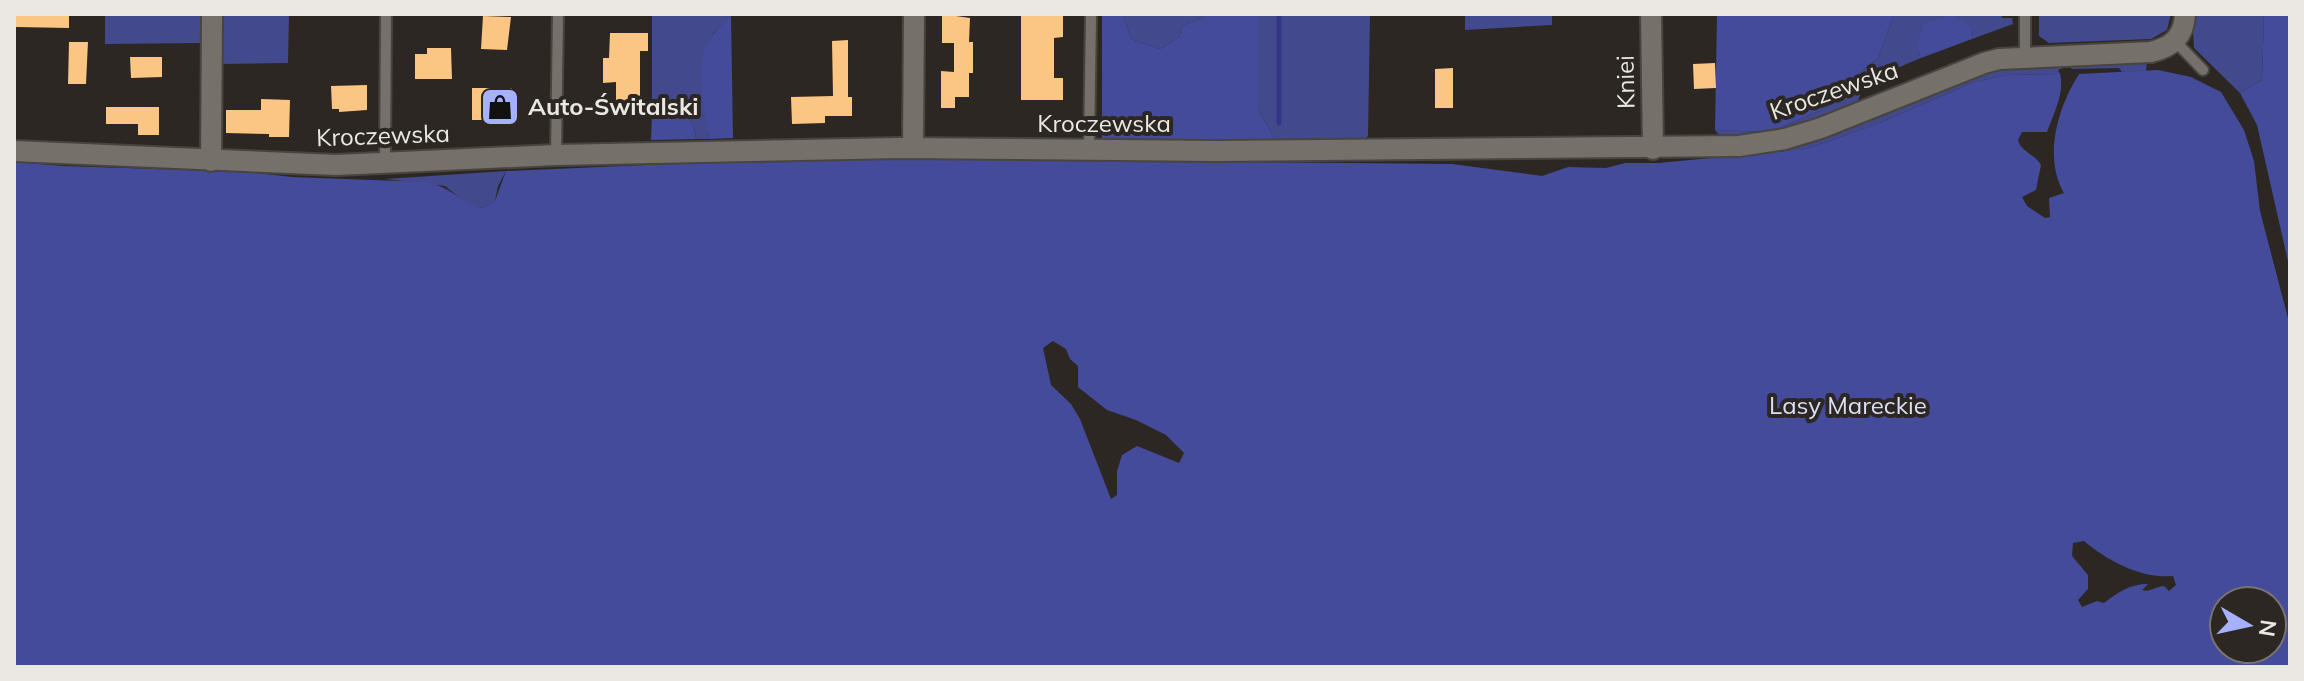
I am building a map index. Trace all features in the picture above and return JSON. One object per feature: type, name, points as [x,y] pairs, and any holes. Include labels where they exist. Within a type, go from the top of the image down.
[{"type":"street","points":[[211,161],[212,14]]},
{"type":"street","points":[[913,148],[914,14]]},
{"type":"street","name":"Kniei","points":[[1651,14],[1653,149]]},
{"type":"street","points":[[2176,42],[2182,33],[2185,14]]},
{"type":"street","name":"Kroczewska","points":[[14,151],[336,165],[556,155],[913,148],[1653,149],[1739,146],[1785,139],[1821,128],[1984,63],[2025,57],[2151,52],[2176,42]]},
{"type":"lane","points":[[385,163],[386,14]]},
{"type":"lane","points":[[556,155],[558,14]]},
{"type":"lane","points":[[1089,150],[1091,14]]},
{"type":"lane","points":[[2025,14],[2025,57]]},
{"type":"lane","points":[[2176,42],[2203,70]]},
{"type":"shaded area","points":[[105,14],[202,14],[202,43],[105,44]]},
{"type":"shaded area","points":[[217,14],[289,14],[288,63],[216,64]]},
{"type":"shaded area","points":[[652,14],[894,14],[731,15],[713,34],[702,73],[709,139],[696,139],[695,129],[688,118],[676,113],[652,112]]},
{"type":"shaded area","points":[[1123,14],[1204,14],[1203,18],[1183,25],[1179,37],[1160,49],[1131,39]]},
{"type":"shaded area","points":[[1258,14],[1370,14],[1368,136],[1362,141],[1274,146],[1271,131],[1258,108]]},
{"type":"shaded area","points":[[1465,14],[1552,14],[1552,25],[1465,30]]},
{"type":"shaded area","points":[[1894,14],[2002,14],[2002,18],[2012,18],[2013,24],[1972,39],[1973,28],[1916,46],[1921,58],[1866,81],[1856,105],[1796,129],[1723,140],[1715,130],[1770,132],[1826,108],[1847,83],[1878,58]]},
{"type":"shaded area","points":[[2039,14],[2171,14],[2167,30],[2151,39],[2049,43],[2039,36]]},
{"type":"shaded area","points":[[2192,14],[2264,14],[2262,80],[2240,93],[2194,48]]},
{"type":"shaded area","points":[[2147,61],[2146,71],[2072,69],[2068,66],[2058,70],[2060,74],[2007,75],[1974,82],[1877,124],[1806,149],[1784,153],[1787,148],[1993,69]]},
{"type":"shaded area","points":[[506,171],[495,201],[482,208],[466,203],[445,186],[385,179]]},
{"type":"green space","points":[[1102,14],[1123,14],[1131,39],[1160,49],[1179,37],[1183,25],[1203,18],[1204,14],[1258,14],[1258,108],[1271,131],[1274,146],[1102,142]]},
{"type":"green space","points":[[1717,14],[1894,14],[1878,58],[1847,83],[1826,108],[1770,132],[1715,130]]},
{"type":"green space","points":[[2264,14],[2290,14],[2290,270],[2257,125],[2240,93],[2262,80]]},
{"type":"green space","points":[[731,15],[733,138],[709,139],[701,66],[707,44]]},
{"type":"green space","points":[[1952,15],[1973,28],[1972,39],[1921,58],[1916,46],[1925,23]]},
{"type":"green space","name":"Lasy Mareckie","points":[[2158,70],[2191,77],[2221,92],[2244,130],[2254,161],[2260,211],[2290,326],[2290,667],[14,667],[14,162],[426,182],[482,208],[495,201],[506,171],[738,161],[961,159],[1452,164],[1542,176],[1568,167],[1606,168],[1625,163],[1658,163],[1806,149],[1877,124],[1974,82],[2007,75],[2060,74],[2060,95],[2047,132],[2022,132],[2018,140],[2041,165],[2036,190],[2022,197],[2027,206],[2045,218],[2050,217],[2049,198],[2064,193],[2058,179],[2054,148],[2059,117],[2079,74]],"holes":[[[1053,341],[1066,349],[1070,359],[1078,366],[1078,387],[1107,410],[1166,435],[1184,453],[1179,463],[1137,446],[1122,455],[1117,471],[1117,495],[1111,499],[1080,419],[1071,404],[1051,385],[1043,348]],[[2084,541],[2114,562],[2137,572],[2173,576],[2176,585],[2169,591],[2164,586],[2145,591],[2142,590],[2148,584],[2136,585],[2104,603],[2097,601],[2082,607],[2078,600],[2088,589],[2088,575],[2072,556],[2073,543]]]},
{"type":"green space","points":[[652,112],[676,113],[688,118],[695,129],[696,139],[651,140]]},
{"type":"building","points":[[16,14],[69,14],[69,28],[16,27]]},
{"type":"building","points":[[942,14],[970,18],[973,73],[969,73],[969,97],[955,97],[955,108],[941,108],[941,71],[954,72],[954,43],[942,43]]},
{"type":"building","points":[[1021,15],[1063,15],[1063,37],[1054,38],[1054,78],[1063,78],[1063,100],[1021,100]]},
{"type":"building","points":[[483,16],[511,17],[507,50],[481,49]]},
{"type":"building","points":[[610,33],[648,33],[648,51],[640,51],[640,115],[616,115],[616,82],[603,83],[603,58],[609,58]]},
{"type":"building","points":[[848,40],[848,97],[852,97],[852,116],[825,116],[825,123],[792,124],[791,97],[833,96],[832,41]]},
{"type":"building","points":[[69,42],[88,42],[86,84],[68,84]]},
{"type":"building","points":[[427,48],[451,48],[452,79],[415,79],[415,54],[427,54]]},
{"type":"building","points":[[130,57],[162,57],[162,77],[131,78]]},
{"type":"building","points":[[1715,63],[1716,88],[1694,89],[1693,64]]},
{"type":"building","points":[[1453,68],[1453,108],[1435,108],[1435,69]]},
{"type":"building","points":[[367,85],[367,110],[339,112],[339,109],[332,109],[331,86]]},
{"type":"building","points":[[472,88],[512,88],[512,120],[472,120]]},
{"type":"building","points":[[261,99],[290,100],[289,137],[226,133],[226,110],[261,110]]},
{"type":"building","points":[[106,107],[159,107],[159,135],[138,135],[138,124],[106,124]]},
{"type":"waterway","points":[[1279,14],[1279,123]]},
{"type":"place","name":"Auto-Świtalski","points":[[500,107]]}]
